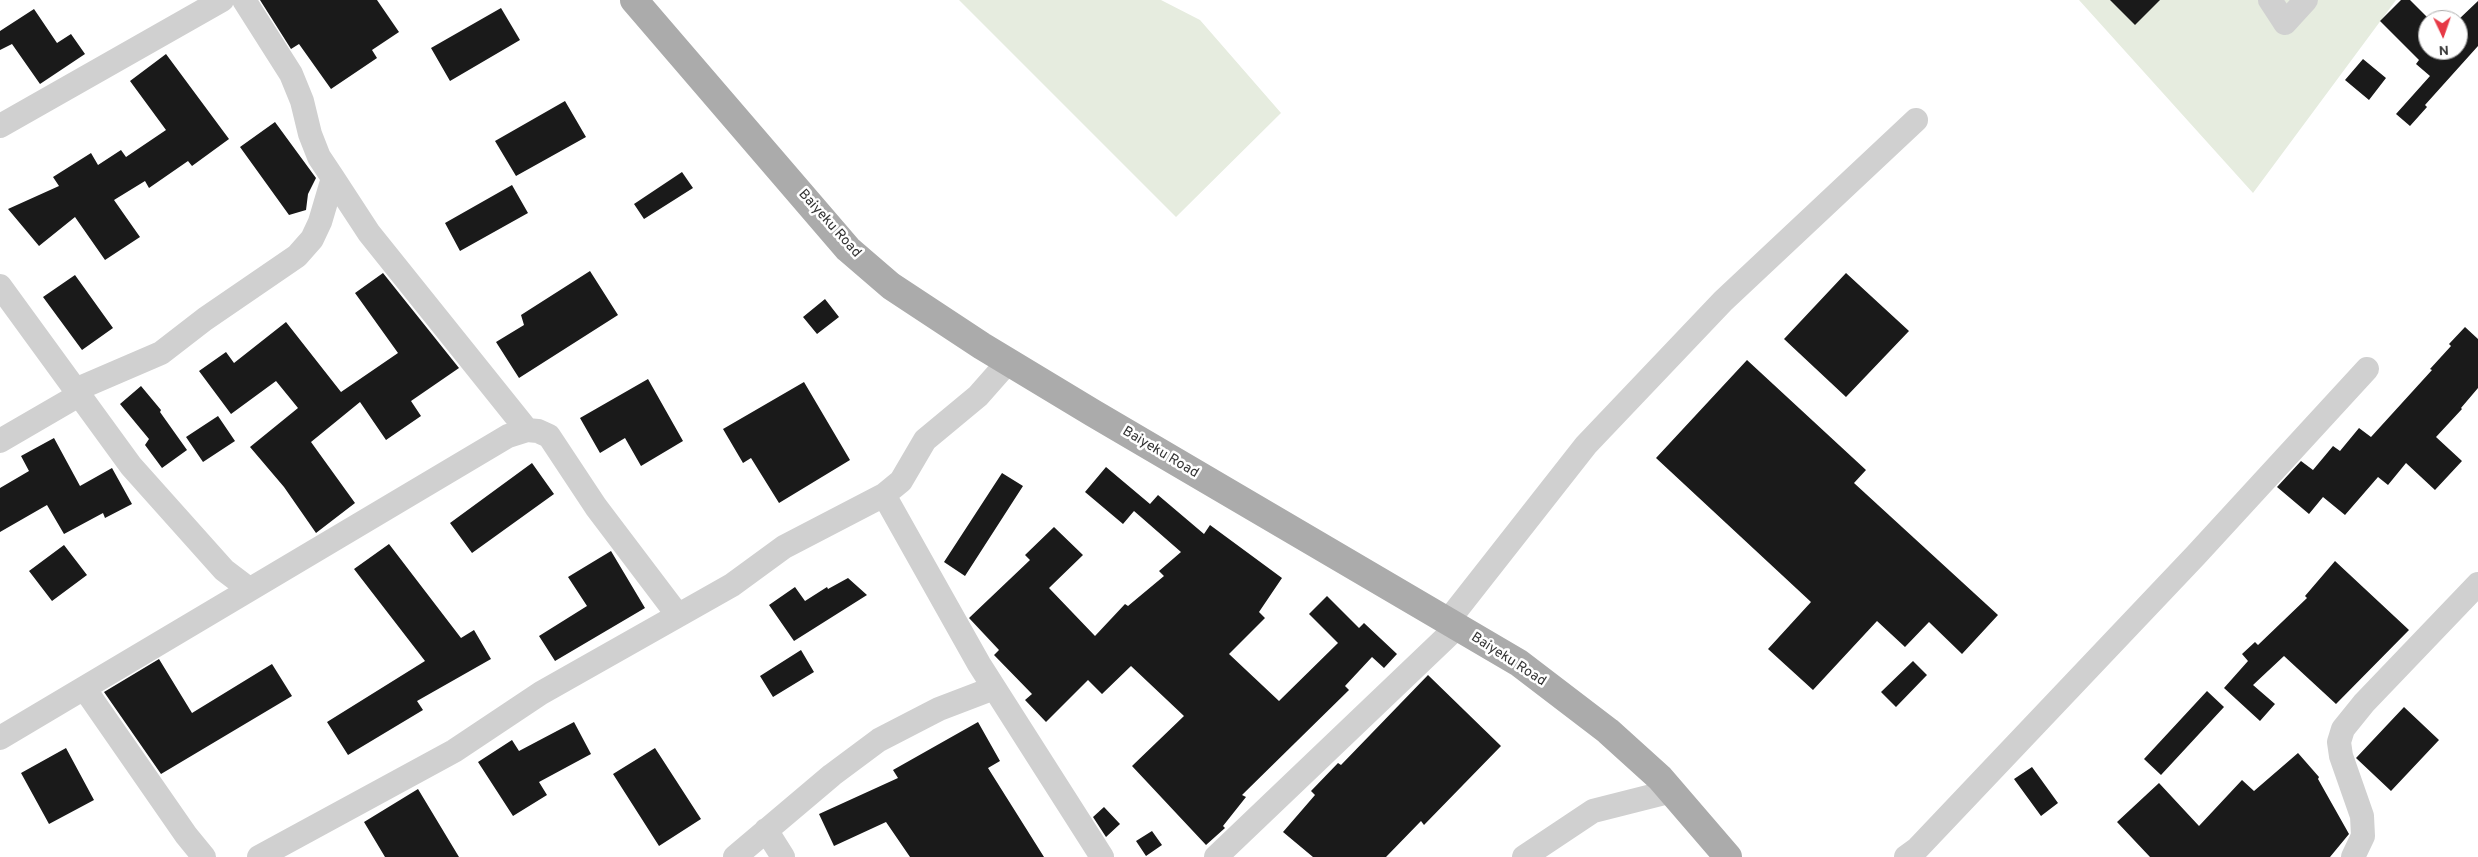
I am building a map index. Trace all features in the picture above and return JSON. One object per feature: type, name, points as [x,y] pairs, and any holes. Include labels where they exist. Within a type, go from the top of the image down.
[{"type":"main road","name":"Baiyeku Road","points":[[634,0],[848,249],[891,286],[1008,362],[1519,663],[1593,719],[1672,791],[1728,857]]},
{"type":"street","points":[[0,126],[222,0]]},
{"type":"street","points":[[244,0],[291,74],[302,101],[310,134],[319,157],[369,233],[527,430]]},
{"type":"street","points":[[2270,0],[2285,23],[2306,0]]},
{"type":"street","points":[[1216,857],[1452,624],[1586,445],[1722,300],[1916,120]]},
{"type":"street","points":[[0,442],[77,392],[161,353],[205,319],[297,256],[312,239],[320,222],[333,178]]},
{"type":"street","points":[[0,286],[27,320],[131,466],[224,570],[239,594]]},
{"type":"street","points":[[259,857],[454,751],[541,693],[677,614],[732,585],[784,547],[884,495],[901,481],[925,440],[978,396],[1008,362]]},
{"type":"street","points":[[1906,857],[1924,841],[2196,555],[2367,369]]},
{"type":"street","points":[[0,738],[239,594],[508,436],[527,430],[538,431],[549,436],[596,507],[677,614]]},
{"type":"street","points":[[884,495],[994,688],[1102,857]]},
{"type":"street","points":[[2353,857],[2363,836],[2362,816],[2341,756],[2339,742],[2343,729],[2364,703],[2478,584]]},
{"type":"street","points":[[84,688],[186,835],[204,857]]},
{"type":"street","points":[[735,857],[832,775],[879,740],[939,709],[994,688]]},
{"type":"street","points":[[1524,857],[1593,811],[1672,791]]},
{"type":"street","points":[[766,830],[783,857]]},
{"type":"shaded area","points":[[959,0],[1161,0],[1200,20],[1281,113],[1176,217]]},
{"type":"shaded area","points":[[2079,0],[2396,0],[2253,193]]},
{"type":"building","points":[[260,0],[377,0],[399,32],[372,50],[377,58],[331,89],[299,44],[291,49]]},
{"type":"building","points":[[2110,0],[2160,0],[2135,25]]},
{"type":"building","points":[[2401,0],[2410,0],[2420,10],[2418,10],[2418,59],[2380,21]]},
{"type":"building","points":[[2478,1],[2478,46],[2468,57],[2468,10]]},
{"type":"building","points":[[501,8],[520,40],[450,81],[431,48]]},
{"type":"building","points":[[34,9],[57,43],[71,34],[85,54],[40,84],[12,44],[0,50],[0,31]]},
{"type":"building","points":[[166,54],[229,139],[192,166],[188,161],[149,188],[145,181],[114,200],[140,237],[105,260],[75,217],[39,246],[8,209],[59,186],[53,177],[91,153],[98,165],[121,150],[126,157],[166,130],[130,81]]},
{"type":"building","points":[[2363,59],[2386,78],[2369,100],[2345,80]]},
{"type":"building","points":[[2419,60],[2465,60],[2425,105],[2427,107],[2410,126],[2396,114],[2430,76],[2416,64]]},
{"type":"building","points":[[565,101],[586,137],[516,176],[495,141]]},
{"type":"building","points":[[275,122],[316,178],[308,194],[306,210],[289,215],[240,147]]},
{"type":"building","points":[[682,172],[693,188],[644,219],[634,204]]},
{"type":"building","points":[[512,185],[528,213],[460,251],[445,223]]},
{"type":"building","points":[[590,271],[618,315],[519,378],[496,342],[524,325],[521,315]]},
{"type":"building","points":[[383,273],[459,368],[411,401],[421,416],[386,440],[360,402],[311,442],[355,503],[316,533],[284,487],[250,447],[298,408],[276,381],[231,414],[199,371],[226,352],[234,363],[286,322],[341,392],[398,353],[355,293]]},
{"type":"building","points":[[1846,273],[1909,331],[1846,397],[1784,339]]},
{"type":"building","points":[[75,275],[113,328],[82,350],[43,297]]},
{"type":"building","points":[[825,299],[839,317],[817,334],[803,317]]},
{"type":"building","points":[[2465,327],[2478,339],[2478,388],[2462,409],[2436,437],[2462,461],[2435,490],[2406,463],[2388,485],[2378,477],[2345,515],[2323,497],[2309,514],[2277,487],[2301,461],[2313,470],[2333,446],[2340,451],[2359,428],[2371,437],[2432,370],[2430,369],[2451,346],[2449,344]]},
{"type":"building","points":[[1747,360],[1866,470],[1854,483],[1998,615],[1962,654],[1929,622],[1905,647],[1877,621],[1813,690],[1768,649],[1811,602],[1656,458]]},
{"type":"building","points":[[648,379],[683,441],[641,466],[625,438],[600,453],[580,418]]},
{"type":"building","points":[[804,382],[850,460],[779,503],[751,458],[743,463],[723,429]]},
{"type":"building","points":[[141,386],[161,410],[160,412],[187,450],[162,468],[145,445],[149,439],[120,404]]},
{"type":"building","points":[[218,416],[235,441],[203,462],[186,437]]},
{"type":"building","points":[[54,438],[80,486],[112,468],[132,504],[105,518],[103,513],[64,534],[47,505],[0,532],[0,488],[29,471],[21,456]]},
{"type":"building","points":[[532,463],[554,494],[472,553],[450,523]]},
{"type":"building","points":[[1106,467],[1150,504],[1158,495],[1204,534],[1210,525],[1282,578],[1259,612],[1265,618],[1229,654],[1279,701],[1338,643],[1309,614],[1327,596],[1359,628],[1364,623],[1397,654],[1384,668],[1372,657],[1345,686],[1349,690],[1242,795],[1246,797],[1223,826],[1225,828],[1206,845],[1132,766],[1184,716],[1131,666],[1102,694],[1088,680],[1046,722],[1025,700],[1032,694],[994,655],[999,650],[969,618],[1030,560],[1025,555],[1054,527],[1083,555],[1049,588],[1095,636],[1125,604],[1128,606],[1164,576],[1159,571],[1181,552],[1134,511],[1123,524],[1085,492]]},
{"type":"building","points":[[1002,473],[1023,486],[965,576],[944,562]]},
{"type":"building","points":[[389,544],[461,638],[474,630],[491,659],[417,701],[423,710],[348,755],[327,722],[425,661],[354,569]]},
{"type":"building","points":[[64,545],[87,575],[52,601],[29,571]]},
{"type":"building","points":[[611,551],[645,608],[555,661],[539,636],[587,606],[568,577]]},
{"type":"building","points":[[2335,561],[2409,630],[2336,704],[2284,656],[2253,685],[2275,704],[2260,721],[2224,688],[2248,661],[2242,654],[2255,642],[2258,645],[2307,598],[2305,596]]},
{"type":"building","points":[[848,578],[867,595],[794,641],[769,605],[795,587],[805,601],[827,587],[828,589]]},
{"type":"building","points":[[801,650],[814,672],[773,697],[760,676]]},
{"type":"building","points":[[159,659],[192,713],[272,664],[292,696],[161,774],[104,692]]},
{"type":"building","points":[[1913,661],[1927,675],[1896,707],[1881,692]]},
{"type":"building","points":[[1428,675],[1501,746],[1424,825],[1421,821],[1386,857],[1313,857],[1283,832],[1315,795],[1311,791],[1338,763],[1341,765]]},
{"type":"building","points":[[2207,691],[2224,707],[2161,775],[2144,759]]},
{"type":"building","points":[[2404,707],[2439,740],[2391,791],[2356,758]]},
{"type":"building","points":[[574,722],[591,754],[539,782],[547,795],[513,816],[478,762],[512,740],[519,751]]},
{"type":"building","points":[[978,722],[1000,761],[988,768],[1044,857],[910,857],[886,822],[834,846],[819,814],[898,778],[893,770]]},
{"type":"building","points":[[66,748],[94,800],[49,824],[21,773]]},
{"type":"building","points":[[655,748],[701,819],[659,846],[613,774]]},
{"type":"building","points":[[2298,753],[2319,777],[2318,779],[2349,834],[2330,857],[2150,857],[2117,822],[2159,783],[2199,826],[2242,780],[2254,791]]},
{"type":"building","points":[[2032,767],[2058,803],[2041,816],[2014,779]]},
{"type":"building","points":[[418,789],[459,857],[385,857],[364,822]]},
{"type":"building","points":[[1104,807],[1120,824],[1106,837],[1093,817]]},
{"type":"building","points":[[1152,831],[1162,845],[1146,856],[1136,841]]}]
